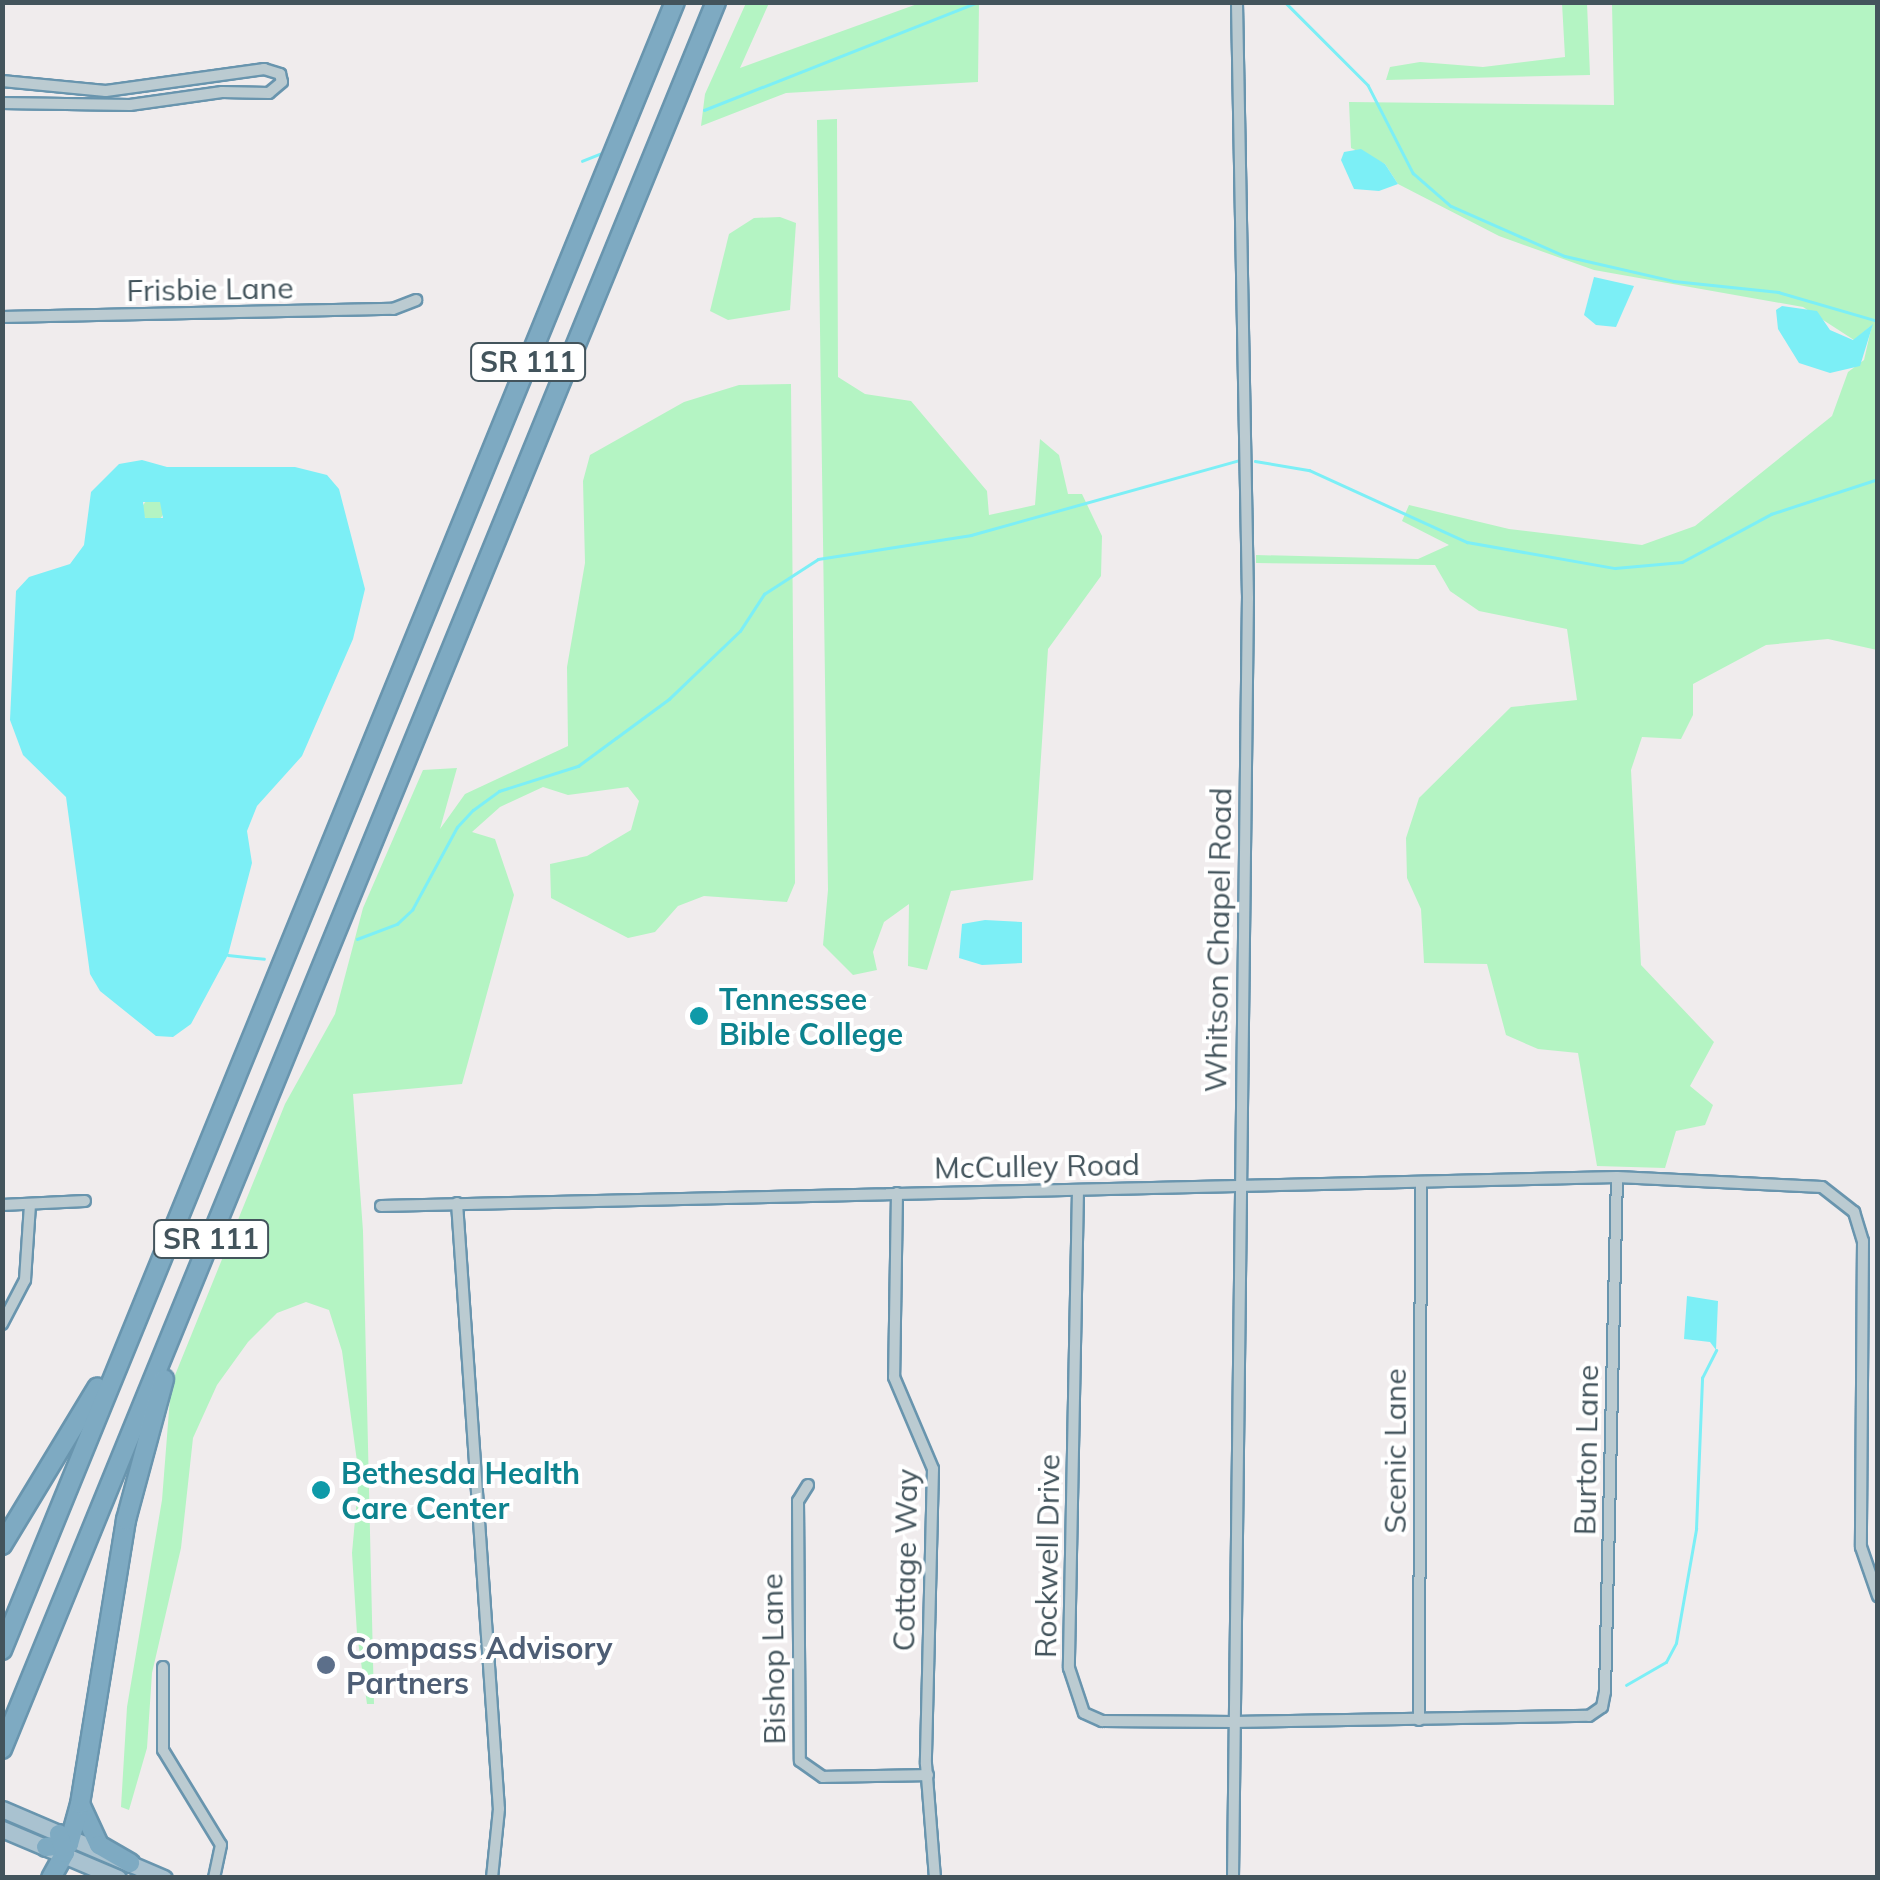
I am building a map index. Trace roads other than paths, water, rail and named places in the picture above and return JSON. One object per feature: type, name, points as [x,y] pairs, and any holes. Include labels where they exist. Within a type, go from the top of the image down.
[{"type":"highway","name":"SR 111","points":[[2,1650],[675,2]]},
{"type":"highway","name":"SR 111","points":[[2,1749],[716,2]]},
{"type":"highway","points":[[50,1878],[80,1804],[126,1520],[200,1265]]},
{"type":"highway","points":[[2,1544],[63,1452],[149,1290]]},
{"type":"highway","points":[[80,1804],[100,1845],[124,1870]]},
{"type":"main road","points":[[2,1809],[61,1844]]},
{"type":"main road","points":[[2,1829],[61,1844],[124,1870],[164,1878]]},
{"type":"street","name":"Whitson Chapel Road","points":[[1232,1878],[1248,598],[1238,2]]},
{"type":"street","points":[[2,81],[106,90],[264,69],[280,74],[282,82],[269,93],[222,92],[130,105],[2,103]]},
{"type":"street","name":"Frisbie Lane","points":[[2,317],[393,309],[416,300]]},
{"type":"street","name":"McCulley Road","points":[[381,1206],[1617,1178],[1822,1187],[1854,1212],[1863,1241],[1860,1547],[1878,1596]]},
{"type":"street","name":"Burton Lane","points":[[1590,1716],[1602,1707],[1605,1692],[1617,1178]]},
{"type":"street","name":"Scenic Lane","points":[[1418,1720],[1421,1182]]},
{"type":"street","name":"Rockwell Drive","points":[[1078,1190],[1069,1668],[1074,1694],[1084,1713],[1102,1721],[1233,1722],[1590,1716]]},
{"type":"street","name":"Cottage Way","points":[[898,1192],[894,1378],[933,1469],[928,1775],[936,1878]]},
{"type":"street","points":[[2,1204],[85,1201]]},
{"type":"street","points":[[456,1203],[498,1809],[492,1878]]},
{"type":"street","points":[[2,1324],[24,1280],[30,1205]]},
{"type":"street","name":"Bishop Lane","points":[[808,1486],[798,1501],[800,1761],[822,1777],[928,1775]]},
{"type":"street","points":[[163,1667],[163,1750],[221,1845],[214,1878]]},
{"type":"water","points":[[1361,149],[1385,164],[1398,184],[1379,191],[1354,189],[1341,160],[1344,152]]},
{"type":"water","points":[[1594,277],[1634,286],[1616,327],[1596,325],[1584,315]]},
{"type":"water","points":[[1782,306],[1817,311],[1830,330],[1853,340],[1873,324],[1860,366],[1830,373],[1799,363],[1778,329],[1776,310]]},
{"type":"water","points":[[142,460],[167,467],[295,467],[327,475],[339,489],[365,589],[353,639],[302,756],[257,806],[247,831],[252,863],[228,955],[191,1024],[173,1037],[156,1036],[100,991],[90,974],[66,797],[23,755],[10,720],[16,591],[29,577],[70,564],[84,545],[91,492],[119,464]],"holes":[[[143,502],[160,502],[163,518],[145,518]]]},
{"type":"water","points":[[985,920],[1022,922],[1022,963],[982,965],[959,958],[962,924]]},
{"type":"water","points":[[1687,1296],[1718,1301],[1716,1350],[1710,1342],[1684,1339]]},
{"type":"waterway","points":[[704,110],[978,2]]},
{"type":"waterway","points":[[1285,2],[1368,85],[1413,173],[1451,206],[1565,256],[1674,281],[1778,292],[1878,321]]},
{"type":"waterway","points":[[582,161],[604,152]]},
{"type":"waterway","points":[[357,939],[397,924],[412,910],[457,827],[473,810],[499,791],[578,766],[669,699],[740,631],[764,594],[818,559],[971,535],[1240,460]]},
{"type":"waterway","points":[[1255,461],[1309,470],[1467,542],[1615,568],[1682,562],[1771,514],[1878,479]]},
{"type":"waterway","points":[[228,955],[264,959]]},
{"type":"waterway","points":[[1626,1685],[1666,1662],[1676,1643],[1696,1529],[1702,1378],[1716,1350]]},
{"type":"place","name":"Tennessee Bible College","points":[[699,1016]]},
{"type":"place","name":"Bethesda Health Care Center","points":[[321,1490]]},
{"type":"place","name":"Compass Advisory Partners","points":[[326,1665]]}]
